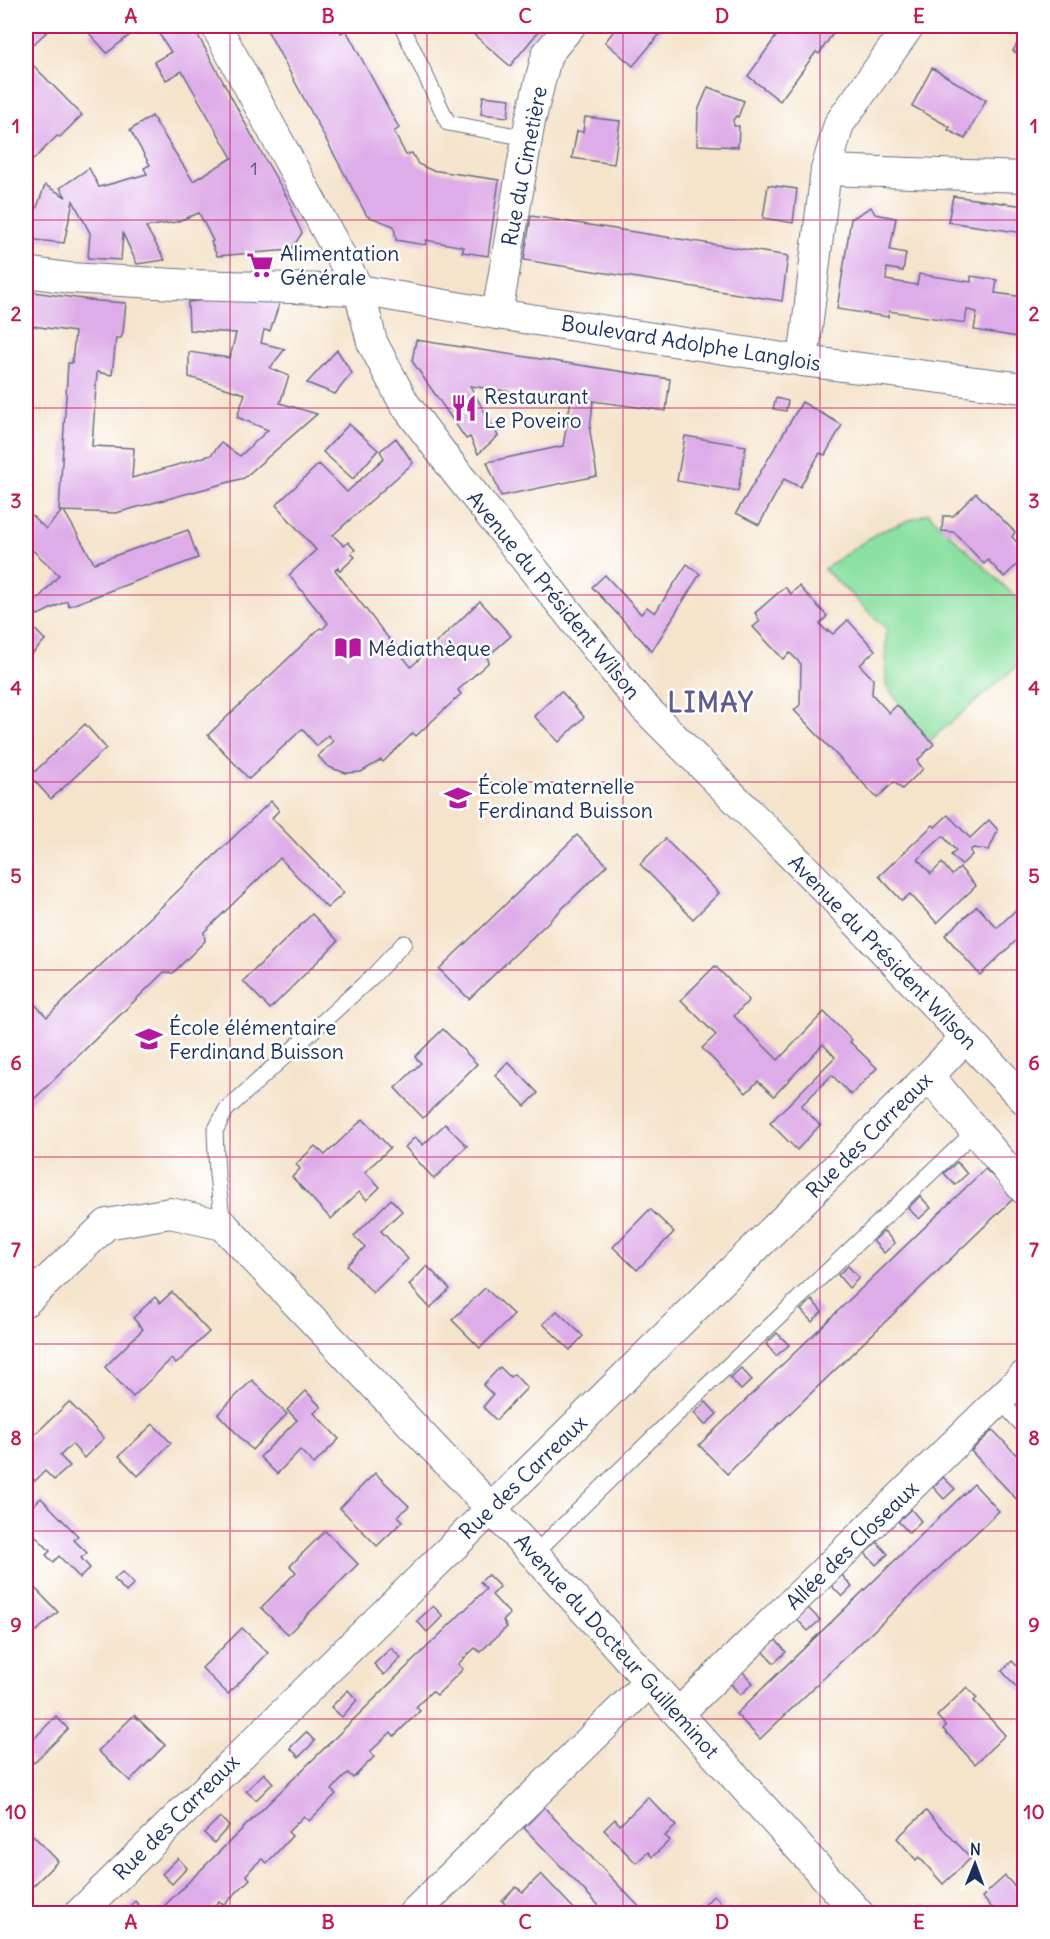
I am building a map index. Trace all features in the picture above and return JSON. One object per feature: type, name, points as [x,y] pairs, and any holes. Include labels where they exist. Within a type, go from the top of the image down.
[{"type":"street","name":"Avenue du Président Wilson","points":[[216,26],[359,290],[372,342],[404,403],[459,476],[641,704],[833,897],[1024,1099]]},
{"type":"street","name":"Rue du Cimetière","points":[[497,314],[527,138],[547,54],[570,26]]},
{"type":"street","points":[[803,361],[826,170],[839,124],[909,26]]},
{"type":"street","points":[[826,170],[1024,177]]},
{"type":"street","name":"Boulevard Adolphe Langlois","points":[[26,272],[69,278],[192,285],[359,290],[497,314],[803,361],[1024,388]]},
{"type":"street","name":"Rue des Carreaux","points":[[79,1914],[492,1509],[965,1038]]},
{"type":"street","points":[[929,1076],[1024,1189]]},
{"type":"street","points":[[26,1302],[107,1224],[170,1213],[223,1225]]},
{"type":"street","name":"Avenue du Docteur Guilleminot","points":[[223,1225],[534,1554],[859,1914]]},
{"type":"street","name":"Allée des Closeaux","points":[[679,1713],[1024,1377]]},
{"type":"street","points":[[413,1914],[650,1682]]},
{"type":"lane","points":[[402,26],[448,123],[527,138]]},
{"type":"lane","points":[[223,1225],[215,1131],[226,1110],[372,976],[404,943]]},
{"type":"lane","points":[[534,1554],[974,1131]]},
{"type":"lane","points":[[1000,1400],[1024,1427]]},
{"type":"green space","points":[[928,513],[1024,605],[1024,660],[928,742],[886,685],[886,628],[824,569],[877,533]]},
{"type":"building","points":[[26,26],[53,26],[26,51]]},
{"type":"building","points":[[99,26],[141,26],[107,53],[89,33]]},
{"type":"building","points":[[154,26],[193,26],[292,206],[291,210],[302,233],[291,250],[217,256],[211,242],[213,241],[199,213],[176,222],[146,227],[165,260],[137,264],[123,234],[121,260],[88,258],[90,233],[73,201],[64,243],[26,239],[26,209],[36,210],[45,185],[66,197],[60,188],[89,168],[99,187],[147,174],[144,168],[150,165],[130,130],[152,116],[193,181],[232,158],[182,71],[166,80],[154,62],[171,52]]},
{"type":"building","points":[[265,26],[337,26],[341,33],[346,30],[399,128],[394,132],[406,155],[412,153],[418,164],[431,170],[499,180],[488,256],[462,252],[464,247],[426,240],[425,245],[396,240],[394,226],[367,216]]},
{"type":"building","points":[[464,26],[543,26],[510,66]]},
{"type":"building","points":[[618,26],[663,26],[659,35],[633,66],[605,42]]},
{"type":"building","points":[[800,26],[831,26],[836,29],[819,54],[816,52],[780,101],[748,76],[782,28],[793,35]]},
{"type":"building","points":[[1024,31],[1024,57],[1013,51]]},
{"type":"building","points":[[26,58],[82,115],[26,167]]},
{"type":"building","points":[[932,68],[986,100],[965,139],[948,130],[950,127],[912,106]]},
{"type":"building","points":[[708,87],[744,101],[738,117],[736,116],[733,120],[734,126],[739,126],[738,147],[697,145],[698,111]]},
{"type":"building","points":[[483,96],[510,99],[508,117],[481,114]]},
{"type":"building","points":[[585,117],[620,121],[614,164],[572,158],[577,131],[583,132]]},
{"type":"building","points":[[768,185],[797,189],[793,223],[763,218]]},
{"type":"building","points":[[953,196],[1024,206],[1024,233],[948,222]]},
{"type":"building","points":[[871,207],[875,214],[896,218],[890,250],[906,253],[903,271],[887,268],[886,280],[917,285],[919,274],[971,282],[971,276],[997,280],[995,293],[1024,297],[1024,338],[974,330],[977,312],[967,310],[965,323],[889,311],[888,317],[837,309],[851,219]]},
{"type":"building","points":[[531,216],[788,256],[782,301],[524,260]]},
{"type":"building","points":[[26,291],[126,303],[123,332],[121,338],[116,338],[112,375],[97,372],[92,446],[134,448],[132,478],[211,455],[221,443],[240,456],[268,430],[237,417],[245,394],[189,377],[189,352],[230,358],[236,333],[189,330],[188,302],[283,293],[270,331],[264,330],[261,343],[285,349],[270,368],[289,376],[280,403],[317,414],[244,478],[116,513],[64,511],[94,563],[188,530],[198,558],[69,606],[67,601],[38,615],[31,607],[59,575],[26,544],[26,510],[46,529],[62,511],[59,511],[68,363],[72,363],[75,332],[26,325]]},
{"type":"building","points":[[416,340],[670,379],[666,411],[593,401],[590,431],[597,476],[501,496],[487,462],[563,446],[571,400],[470,386],[498,436],[478,454],[470,437],[466,439],[412,361]]},
{"type":"building","points":[[337,350],[352,373],[335,394],[307,383]]},
{"type":"building","points":[[776,398],[788,401],[786,411],[773,409]]},
{"type":"building","points":[[802,402],[842,425],[825,455],[820,453],[800,487],[784,479],[759,525],[736,513]]},
{"type":"building","points":[[349,424],[378,450],[353,479],[323,452]]},
{"type":"building","points":[[685,436],[746,446],[738,491],[677,481]]},
{"type":"building","points":[[396,438],[413,463],[333,535],[344,546],[348,542],[355,550],[351,553],[355,557],[340,571],[338,568],[335,570],[411,667],[480,601],[511,636],[487,657],[489,662],[458,690],[461,694],[416,736],[413,733],[383,762],[381,760],[361,772],[346,773],[334,769],[327,766],[318,756],[333,741],[328,735],[317,746],[302,729],[249,779],[208,735],[320,628],[323,629],[328,623],[289,575],[316,550],[276,505],[319,464],[347,492],[384,458],[380,451]]},
{"type":"building","points":[[976,493],[1015,532],[1012,537],[1024,550],[1024,558],[1004,577],[988,560],[984,564],[954,532],[942,531],[943,516],[953,516]]},
{"type":"building","points":[[687,564],[700,574],[652,651],[592,587],[605,575],[641,614],[647,607],[655,613]]},
{"type":"building","points":[[799,586],[827,616],[820,624],[827,632],[828,630],[833,634],[848,620],[875,650],[860,665],[873,679],[872,694],[889,713],[897,705],[934,744],[917,761],[923,769],[902,789],[894,782],[877,798],[794,710],[800,705],[801,664],[790,653],[783,659],[753,627],[760,621],[755,613],[785,587],[791,594]]},
{"type":"building","points":[[26,620],[45,640],[26,660]]},
{"type":"building","points":[[561,691],[584,717],[559,742],[534,716]]},
{"type":"building","points":[[85,724],[106,748],[51,799],[30,776]]},
{"type":"building","points":[[271,801],[279,810],[272,818],[344,893],[327,908],[280,858],[204,932],[205,941],[173,973],[164,972],[26,1107],[26,995],[47,1017]]},
{"type":"building","points":[[948,815],[970,838],[989,820],[998,830],[989,850],[973,848],[970,851],[972,855],[961,865],[951,855],[956,851],[943,836],[918,859],[931,874],[942,863],[952,875],[960,868],[976,886],[937,923],[910,894],[902,901],[879,876],[933,825],[935,827]]},
{"type":"building","points":[[577,835],[607,865],[469,999],[439,969]]},
{"type":"building","points":[[665,839],[719,893],[693,919],[640,864]]},
{"type":"building","points":[[1024,902],[1024,920],[1016,929],[1021,936],[980,975],[945,935],[977,906],[997,928]]},
{"type":"building","points":[[312,914],[338,941],[270,1009],[243,981]]},
{"type":"building","points":[[715,966],[749,1000],[734,1016],[778,1060],[824,1012],[877,1068],[851,1095],[832,1075],[801,1106],[820,1125],[797,1150],[770,1123],[835,1057],[823,1044],[774,1096],[758,1081],[746,1093],[702,1048],[716,1035],[681,1000]]},
{"type":"building","points":[[443,1029],[477,1064],[423,1118],[395,1088],[421,1063],[415,1057]]},
{"type":"building","points":[[508,1062],[538,1093],[525,1106],[495,1075]]},
{"type":"building","points":[[363,1119],[390,1148],[365,1172],[380,1187],[367,1200],[359,1192],[331,1219],[292,1177],[300,1169],[296,1164],[315,1146],[325,1155]]},
{"type":"building","points":[[445,1124],[467,1146],[434,1179],[405,1147],[415,1137],[423,1145]]},
{"type":"building","points":[[957,1162],[967,1174],[955,1185],[944,1173]]},
{"type":"building","points":[[985,1169],[1015,1197],[727,1474],[699,1445]]},
{"type":"building","points":[[920,1196],[931,1208],[919,1219],[908,1208]]},
{"type":"building","points":[[391,1199],[402,1211],[381,1231],[408,1259],[373,1293],[347,1265],[365,1247],[354,1236]]},
{"type":"building","points":[[650,1209],[674,1232],[637,1270],[613,1247]]},
{"type":"building","points":[[884,1231],[895,1243],[884,1253],[873,1241]]},
{"type":"building","points":[[427,1266],[450,1289],[430,1308],[409,1285]]},
{"type":"building","points":[[848,1266],[859,1278],[849,1288],[838,1275]]},
{"type":"building","points":[[485,1288],[514,1315],[480,1348],[452,1320]]},
{"type":"building","points":[[172,1292],[209,1332],[176,1364],[171,1359],[133,1397],[105,1367],[143,1329],[133,1318],[155,1297],[160,1303]]},
{"type":"building","points":[[812,1300],[822,1312],[812,1322],[801,1310]]},
{"type":"building","points":[[557,1311],[583,1336],[570,1350],[543,1324]]},
{"type":"building","points":[[777,1333],[789,1345],[776,1356],[766,1344]]},
{"type":"building","points":[[500,1367],[510,1377],[514,1374],[527,1388],[496,1420],[483,1407],[493,1395],[483,1385]]},
{"type":"building","points":[[741,1368],[752,1380],[741,1390],[730,1378]]},
{"type":"building","points":[[252,1380],[287,1414],[252,1450],[218,1414]]},
{"type":"building","points":[[306,1391],[321,1407],[314,1413],[339,1439],[314,1464],[300,1450],[277,1474],[260,1457],[297,1420],[287,1410]]},
{"type":"building","points":[[69,1402],[104,1438],[84,1458],[72,1444],[60,1456],[70,1466],[54,1480],[45,1471],[35,1481],[26,1470],[26,1443]]},
{"type":"building","points":[[706,1402],[717,1414],[705,1425],[694,1413]]},
{"type":"building","points":[[153,1424],[171,1443],[138,1476],[119,1456]]},
{"type":"building","points":[[993,1430],[1024,1463],[1024,1507],[971,1451]]},
{"type":"building","points":[[375,1473],[409,1506],[398,1516],[403,1521],[377,1546],[340,1508]]},
{"type":"building","points":[[943,1477],[955,1489],[944,1499],[933,1487]]},
{"type":"building","points":[[974,1484],[999,1511],[760,1739],[736,1714]]},
{"type":"building","points":[[41,1498],[78,1536],[74,1540],[87,1553],[81,1558],[90,1568],[80,1578],[59,1556],[53,1562],[46,1555],[50,1551],[26,1526],[26,1501],[31,1507]]},
{"type":"building","points":[[911,1509],[921,1521],[909,1533],[898,1521]]},
{"type":"building","points":[[325,1531],[358,1564],[288,1634],[261,1608],[296,1572],[290,1566]]},
{"type":"building","points":[[877,1542],[888,1554],[876,1565],[865,1553]]},
{"type":"building","points":[[122,1572],[134,1584],[126,1592],[114,1579]]},
{"type":"building","points":[[488,1575],[500,1587],[492,1595],[510,1614],[503,1621],[507,1627],[480,1652],[475,1648],[458,1664],[463,1669],[437,1695],[432,1691],[416,1707],[420,1711],[394,1736],[391,1732],[370,1752],[374,1757],[353,1778],[348,1773],[332,1790],[336,1794],[309,1821],[304,1816],[288,1832],[292,1836],[267,1863],[262,1859],[254,1866],[246,1875],[250,1879],[224,1905],[219,1901],[207,1914],[156,1914],[486,1589],[480,1582]]},
{"type":"building","points":[[842,1575],[852,1587],[842,1597],[831,1585]]},
{"type":"building","points":[[29,1582],[58,1612],[33,1634],[26,1626],[26,1586]]},
{"type":"building","points":[[433,1606],[443,1616],[427,1632],[417,1621]]},
{"type":"building","points":[[808,1608],[820,1620],[808,1631],[796,1618]]},
{"type":"building","points":[[242,1628],[268,1653],[228,1694],[202,1668]]},
{"type":"building","points":[[775,1639],[786,1652],[774,1663],[763,1651]]},
{"type":"building","points":[[391,1648],[401,1658],[384,1675],[374,1664]]},
{"type":"building","points":[[1012,1661],[1024,1673],[1024,1688],[1021,1692],[1002,1671]]},
{"type":"building","points":[[742,1671],[753,1683],[740,1695],[730,1683]]},
{"type":"building","points":[[967,1687],[977,1698],[974,1701],[1005,1735],[975,1764],[943,1729],[946,1726],[937,1716]]},
{"type":"building","points":[[348,1690],[357,1700],[342,1717],[331,1707]]},
{"type":"building","points":[[134,1715],[165,1745],[130,1781],[98,1751]]},
{"type":"building","points":[[56,1716],[68,1729],[34,1763],[26,1753],[26,1747]]},
{"type":"building","points":[[306,1732],[315,1741],[299,1757],[290,1748]]},
{"type":"building","points":[[264,1773],[273,1783],[256,1800],[246,1791]]},
{"type":"building","points":[[648,1797],[676,1826],[665,1836],[670,1840],[652,1857],[648,1852],[636,1863],[604,1830],[615,1819],[620,1825]]},
{"type":"building","points":[[544,1807],[646,1914],[607,1914],[524,1828]]},
{"type":"building","points":[[926,1811],[971,1858],[943,1884],[919,1857],[916,1860],[897,1838]]},
{"type":"building","points":[[220,1817],[229,1826],[214,1843],[204,1833]]},
{"type":"building","points":[[26,1828],[58,1861],[29,1890],[26,1887]]},
{"type":"building","points":[[178,1858],[187,1868],[172,1884],[162,1874]]},
{"type":"building","points":[[541,1874],[579,1914],[500,1914],[507,1906],[502,1901],[516,1887],[523,1892]]},
{"type":"building","points":[[1005,1876],[1016,1888],[1024,1880],[1024,1914],[998,1914],[982,1897]]},
{"type":"building","points":[[714,1895],[725,1907],[718,1914],[696,1914]]},
{"type":"building","points":[[135,1901],[144,1911],[141,1914],[122,1914]]},
{"type":"place","name":"Alimentation Générale","points":[[260,265]]},
{"type":"place","name":"Restaurant Le Poveiro","points":[[464,408]]},
{"type":"place","name":"Médiathèque","points":[[348,648]]},
{"type":"place","name":"École maternelle Ferdinand Buisson","points":[[458,798]]},
{"type":"place","name":"École élémentaire Ferdinand Buisson","points":[[149,1039]]},
{"type":"district","name":"LIMAY","points":[[711,702]]}]
